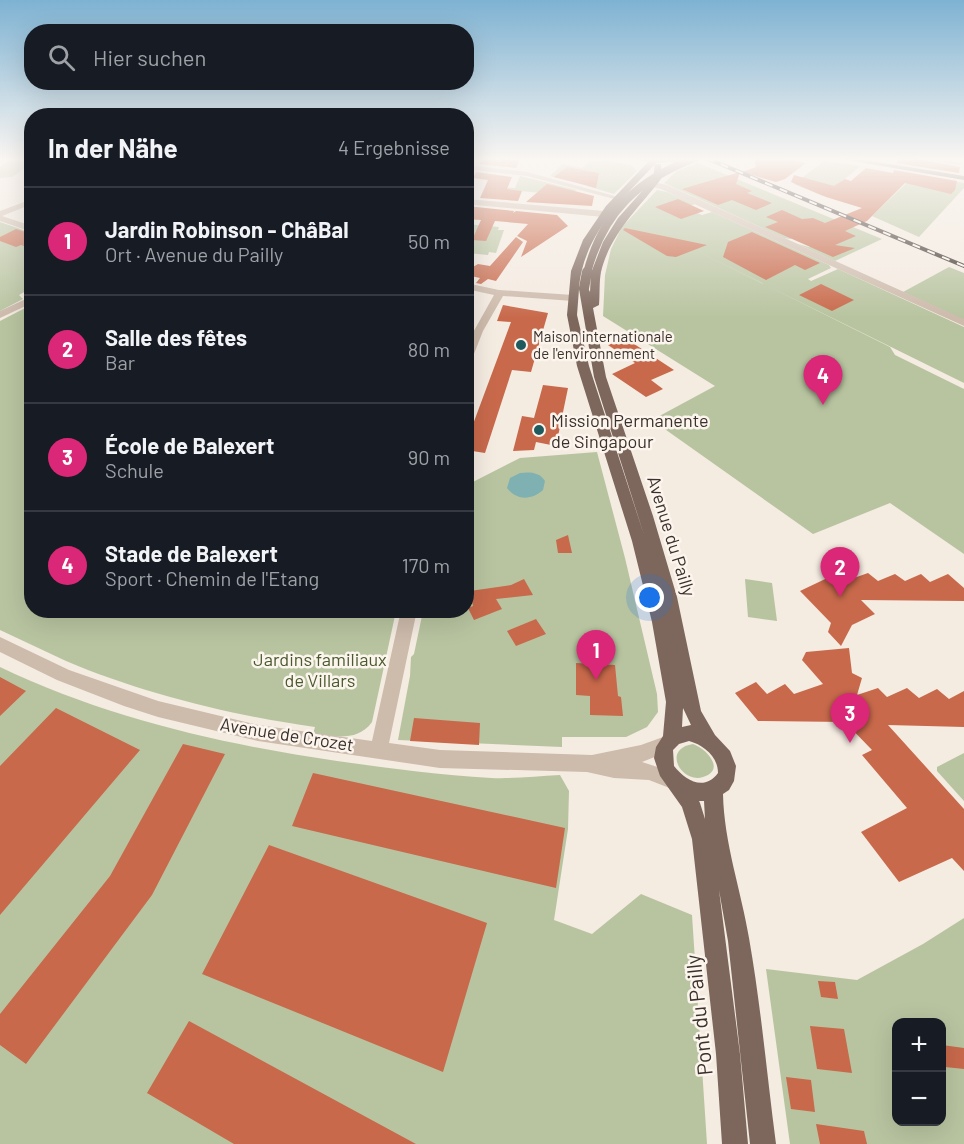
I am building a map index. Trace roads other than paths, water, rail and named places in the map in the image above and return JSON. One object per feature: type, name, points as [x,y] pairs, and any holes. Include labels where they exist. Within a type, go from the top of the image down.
[{"type":"main road","name":"Avenue du Pailly","points":[[606,211],[580,256],[573,298],[573,323],[587,348],[646,516],[669,597],[693,713],[708,739]]},
{"type":"main road","points":[[584,288],[595,246],[618,211]]},
{"type":"main road","name":"Avenue du Pailly","points":[[587,348],[593,290],[601,256],[613,231],[629,211]]},
{"type":"main road","name":"Avenue du Pailly","points":[[584,288],[587,348]]},
{"type":"main road","name":"Avenue du Pailly","points":[[584,288],[580,315],[587,348],[660,622],[675,702],[669,741]]},
{"type":"main road","points":[[676,782],[696,792],[713,789],[726,775],[723,755],[708,739],[689,733],[669,741],[663,761],[697,818],[740,941],[763,1144]]},
{"type":"main road","points":[[713,789],[718,881]]},
{"type":"main road","name":"Pont du Pailly","points":[[718,881],[735,1144]]},
{"type":"street","points":[[576,211],[604,214]]},
{"type":"street","points":[[718,211],[964,323]]},
{"type":"street","points":[[0,216],[24,226]]},
{"type":"street","points":[[474,288],[499,293],[573,298]]},
{"type":"street","points":[[474,339],[498,299],[499,293]]},
{"type":"street","points":[[0,315],[24,303]]},
{"type":"street","points":[[379,748],[407,618]]},
{"type":"street","name":"Avenue de Crozet","points":[[0,644],[63,675],[158,709],[258,733],[306,741],[379,748],[400,754],[440,759],[587,764],[614,769],[649,771],[676,782]]},
{"type":"street","name":"Avenue de Crozet","points":[[587,764],[653,751],[669,741]]},
{"type":"water","points":[[520,473],[540,476],[545,481],[543,490],[534,496],[525,498],[515,495],[507,488],[510,478]]},
{"type":"railway","points":[[834,211],[964,266]]},
{"type":"place","name":"Maison internationale de l'environnement","points":[[521,345]]},
{"type":"place","name":"Stade de Balexert","points":[[823,405]]},
{"type":"place","name":"Mission Permanente de Singapour","points":[[539,430]]},
{"type":"place","name":"Salle des fêtes","points":[[840,597]]},
{"type":"place","name":"Jardin Robinson - ChâBal","points":[[596,680]]},
{"type":"place","name":"École de Balexert","points":[[850,743]]},
{"type":"park label","name":"Jardins familiaux de Villars","points":[[320,669]]}]
